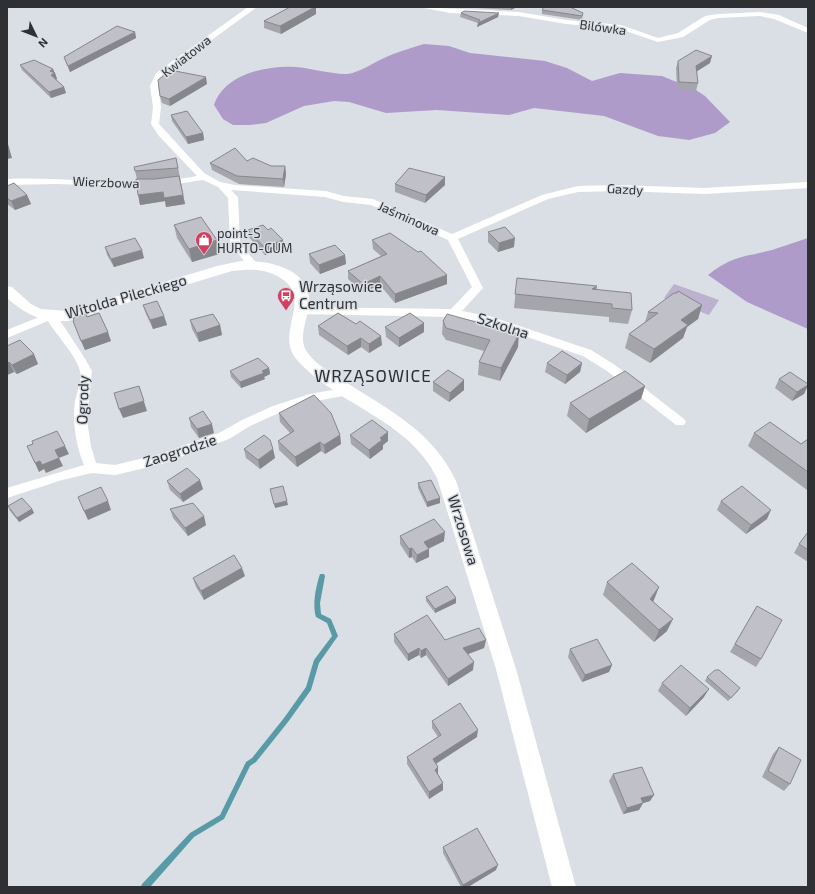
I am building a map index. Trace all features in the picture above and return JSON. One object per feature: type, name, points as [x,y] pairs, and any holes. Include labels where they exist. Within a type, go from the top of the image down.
[{"type":"street","name":"Kwiatowa","points":[[204,177],[162,134],[155,124],[157,107],[154,86],[159,76],[192,50],[253,7]]},
{"type":"street","name":"Bilówka","points":[[423,7],[450,11],[519,14],[566,22],[621,27],[658,40],[680,35],[708,18],[760,14],[776,17],[808,31]]},
{"type":"street","name":"Wierzbowa","points":[[7,182],[66,180],[136,184],[189,182],[204,177]]},
{"type":"street","name":"Jaśminowa","points":[[204,177],[221,185],[242,189],[326,194],[343,199],[373,202],[452,238],[478,288],[454,313]]},
{"type":"street","points":[[221,185],[233,198],[235,244],[252,264]]},
{"type":"street","name":"Gazdy","points":[[452,238],[545,197],[578,189],[618,188],[666,191],[808,185]]},
{"type":"street","name":"Wrzosowa","points":[[252,264],[273,268],[295,282],[302,294],[301,311],[296,338],[300,354],[310,364],[417,439],[432,454],[447,481],[506,669],[564,887]]},
{"type":"street","name":"Witolda Pileckiego","points":[[7,290],[26,307],[37,313],[51,316],[81,313],[222,269],[252,264]]},
{"type":"street","name":"Szkolna","points":[[301,311],[454,313],[485,319],[587,353],[611,368],[680,422]]},
{"type":"street","points":[[7,334],[51,316]]},
{"type":"street","name":"Ogrody","points":[[51,316],[86,372],[81,406],[82,430],[85,455],[92,468]]},
{"type":"street","name":"Zaogrodzie","points":[[7,493],[62,475],[92,468],[115,470],[162,460],[224,436],[246,423],[276,409],[310,398],[348,391]]},
{"type":"shaded area","points":[[424,44],[449,46],[470,53],[545,61],[567,68],[592,81],[620,73],[662,76],[696,90],[705,96],[730,122],[715,133],[689,140],[658,136],[604,116],[534,108],[509,115],[437,110],[386,113],[349,102],[334,101],[304,106],[266,123],[233,125],[223,119],[214,105],[219,94],[227,86],[237,79],[260,70],[296,67],[348,74],[394,54]]},
{"type":"shaded area","points":[[808,238],[808,329],[747,302],[708,275],[731,261]]},
{"type":"shaded area","points":[[674,284],[719,300],[709,315],[664,298]]},
{"type":"building","points":[[290,7],[315,7],[280,26],[264,21]]},
{"type":"building","points":[[544,7],[570,7],[583,13],[582,16],[542,10]]},
{"type":"building","points":[[464,11],[499,13],[478,23],[480,20],[461,13]]},
{"type":"building","points":[[117,26],[135,32],[68,66],[64,57]]},
{"type":"building","points":[[696,50],[712,56],[696,66],[698,83],[679,82],[678,61]]},
{"type":"building","points":[[34,60],[53,69],[50,71],[55,73],[51,75],[64,87],[49,92],[20,65]]},
{"type":"building","points":[[170,70],[206,77],[169,99],[160,96],[158,80]]},
{"type":"building","points":[[187,111],[203,133],[186,137],[171,115]]},
{"type":"building","points":[[235,148],[247,161],[253,158],[271,166],[285,166],[283,179],[237,176],[210,163]]},
{"type":"building","points":[[176,158],[178,168],[135,171],[134,167]]},
{"type":"building","points":[[409,168],[445,177],[426,195],[395,184]]},
{"type":"building","points":[[179,176],[183,195],[164,198],[163,192],[138,195],[136,179],[155,179]]},
{"type":"building","points":[[14,183],[27,195],[11,201],[7,198],[7,186]]},
{"type":"building","points":[[201,217],[217,240],[189,249],[174,225]]},
{"type":"building","points":[[263,225],[268,230],[271,228],[283,240],[264,247],[248,230]]},
{"type":"building","points":[[505,227],[515,238],[499,243],[488,232]]},
{"type":"building","points":[[390,233],[418,252],[421,251],[447,275],[395,294],[380,276],[363,284],[348,271],[387,254],[372,240]]},
{"type":"building","points":[[135,238],[142,250],[111,259],[105,247]]},
{"type":"building","points":[[335,245],[345,255],[319,265],[309,254]]},
{"type":"building","points":[[517,278],[597,286],[592,289],[631,293],[632,310],[612,308],[612,304],[515,294]]},
{"type":"building","points":[[678,291],[702,305],[681,320],[688,325],[654,349],[629,334],[658,313],[648,312]]},
{"type":"building","points":[[157,301],[164,316],[150,320],[143,305]]},
{"type":"building","points":[[99,313],[108,332],[81,341],[73,318],[86,314],[87,317]]},
{"type":"building","points":[[338,313],[356,324],[360,321],[381,336],[369,344],[361,338],[347,346],[318,326]]},
{"type":"building","points":[[410,313],[424,323],[399,338],[385,327]]},
{"type":"building","points":[[213,314],[220,325],[197,333],[190,320]]},
{"type":"building","points":[[447,314],[519,334],[501,368],[479,362],[490,340],[446,328],[443,321]]},
{"type":"building","points":[[20,340],[34,354],[12,365],[9,362],[7,364],[7,346]]},
{"type":"building","points":[[562,351],[582,363],[567,375],[547,363]]},
{"type":"building","points":[[258,358],[269,368],[262,371],[264,373],[240,382],[230,371]]},
{"type":"building","points":[[448,370],[464,380],[450,393],[433,382]]},
{"type":"building","points":[[625,371],[645,386],[589,419],[570,403]]},
{"type":"building","points":[[790,372],[808,385],[797,392],[779,379]]},
{"type":"building","points":[[139,386],[144,401],[119,409],[114,393]]},
{"type":"building","points":[[314,395],[331,413],[340,435],[324,445],[320,442],[295,457],[278,441],[294,431],[279,413]]},
{"type":"building","points":[[203,411],[212,424],[197,429],[189,418]]},
{"type":"building","points":[[372,420],[388,432],[380,438],[382,440],[369,450],[350,435]]},
{"type":"building","points":[[770,422],[801,444],[808,439],[808,472],[754,433]]},
{"type":"building","points":[[57,431],[65,446],[55,450],[59,458],[42,465],[40,461],[35,463],[27,446],[33,444],[32,441]]},
{"type":"building","points":[[264,435],[270,440],[273,449],[258,460],[244,449]]},
{"type":"building","points":[[187,468],[200,480],[180,494],[167,481]]},
{"type":"building","points":[[431,480],[440,498],[427,502],[418,483]]},
{"type":"building","points":[[283,486],[287,501],[274,504],[270,489]]},
{"type":"building","points":[[742,486],[771,510],[751,525],[721,501]]},
{"type":"building","points":[[101,487],[108,501],[84,511],[78,497]]},
{"type":"building","points":[[22,498],[32,509],[17,518],[8,506]]},
{"type":"building","points":[[193,503],[204,516],[185,528],[170,509]]},
{"type":"building","points":[[434,519],[445,532],[424,542],[429,549],[417,555],[412,548],[409,549],[400,536]]},
{"type":"building","points":[[808,532],[808,550],[799,544]]},
{"type":"building","points":[[234,555],[242,568],[201,591],[193,578]]},
{"type":"building","points":[[632,563],[659,587],[650,599],[673,619],[659,630],[607,582]]},
{"type":"building","points":[[447,586],[456,598],[435,609],[426,597]]},
{"type":"building","points":[[757,606],[782,620],[761,659],[735,644]]},
{"type":"building","points":[[427,615],[445,640],[479,628],[486,640],[463,648],[474,662],[448,679],[426,648],[421,651],[419,648],[408,654],[394,634]]},
{"type":"building","points":[[597,639],[612,665],[585,675],[570,649]]},
{"type":"building","points":[[681,665],[709,689],[690,708],[662,683]]},
{"type":"building","points":[[715,670],[719,670],[740,688],[731,698],[707,677]]},
{"type":"building","points":[[460,703],[478,730],[433,759],[438,767],[435,770],[443,783],[429,792],[407,757],[441,735],[432,721]]},
{"type":"building","points":[[779,747],[801,760],[790,784],[768,771]]},
{"type":"building","points":[[642,767],[654,795],[641,798],[643,803],[627,808],[613,774]]},
{"type":"building","points":[[477,828],[498,865],[463,885],[443,847]]},
{"type":"waterway","points":[[145,887],[192,835],[222,817],[248,764],[254,760],[309,688],[316,662],[335,636],[329,621],[318,615],[317,603],[322,576]]},
{"type":"place","name":"point-S HURTO-GUM","points":[[204,255]]},
{"type":"place","name":"Wrząsowice Centrum","points":[[286,311]]},
{"type":"district","name":"WRZĄSOWICE","points":[[373,376]]}]
